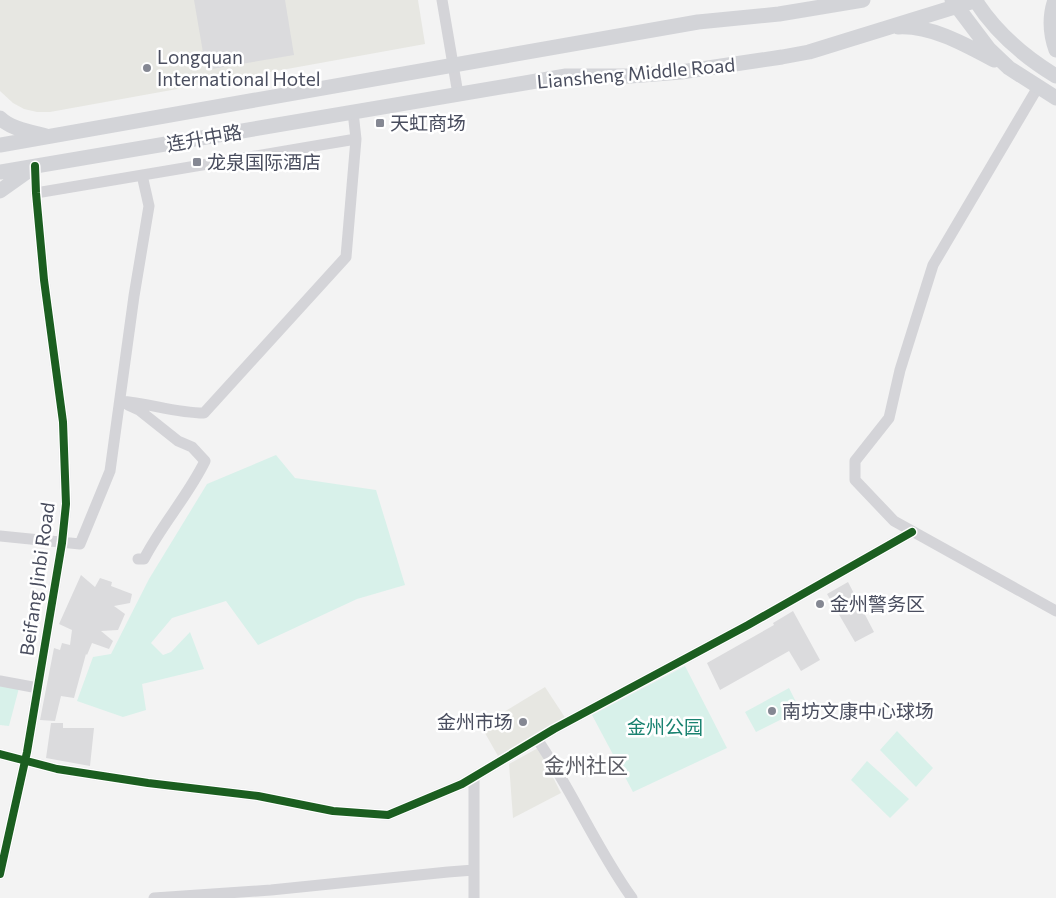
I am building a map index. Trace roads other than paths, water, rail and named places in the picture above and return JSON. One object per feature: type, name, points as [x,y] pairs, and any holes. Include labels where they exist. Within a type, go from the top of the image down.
[{"type":"main road","name":"Liansheng Middle Road","points":[[453,66],[698,22],[779,14],[863,0]]},
{"type":"main road","name":"Liansheng Middle Road","points":[[458,94],[566,76],[661,74],[782,57],[808,52],[887,28],[954,3],[976,0]]},
{"type":"main road","points":[[976,0],[1005,38],[1024,55],[1056,76]]},
{"type":"main road","points":[[1055,0],[1051,18],[1051,31],[1056,50]]},
{"type":"main road","points":[[954,3],[989,49],[1009,68]]},
{"type":"main road","points":[[887,28],[906,27],[928,31],[974,49],[1009,68],[1056,98]]},
{"type":"main road","name":"连升中路","points":[[0,145],[453,66]]},
{"type":"main road","name":"连升中路","points":[[0,172],[458,94]]},
{"type":"main road","points":[[0,118],[24,130],[50,137]]},
{"type":"main road","points":[[0,191],[35,166]]},
{"type":"street","points":[[442,0],[458,94]]},
{"type":"street","points":[[1038,87],[933,265],[900,370],[889,418],[854,462],[855,480],[894,521],[1056,611]]},
{"type":"street","points":[[120,401],[188,413],[204,413],[346,257],[356,139],[353,112]]},
{"type":"street","points":[[36,193],[356,139]]},
{"type":"street","name":"Beifang Jinbi Road","points":[[0,874],[25,760],[38,688],[62,542],[66,504],[63,422],[44,280],[35,166]]},
{"type":"street","points":[[0,536],[80,544],[101,495],[110,470],[132,306],[149,206],[142,175]]},
{"type":"street","points":[[120,401],[139,410],[178,441],[192,447],[205,461],[196,480],[162,528],[144,560],[138,559]]},
{"type":"street","points":[[0,754],[57,769],[148,783],[258,796],[316,808],[388,815],[462,784],[537,739],[748,625],[912,532]]},
{"type":"street","points":[[0,681],[38,688]]},
{"type":"street","points":[[537,739],[632,898]]},
{"type":"street","points":[[474,777],[474,898]]},
{"type":"street","points":[[154,898],[270,890],[474,870]]},
{"type":"place","name":"Longquan International Hotel","points":[[147,68]]},
{"type":"place","name":"天虹商场","points":[[380,123]]},
{"type":"place","name":"龙泉国际酒店","points":[[197,162]]},
{"type":"place","name":"金州警务区","points":[[820,604]]},
{"type":"place","name":"南坊文康中心球场","points":[[772,711]]},
{"type":"place","name":"金州市场","points":[[523,722]]},
{"type":"district","name":"金州社区","points":[[586,766]]},
{"type":"park label","name":"金州公园","points":[[665,727]]}]
